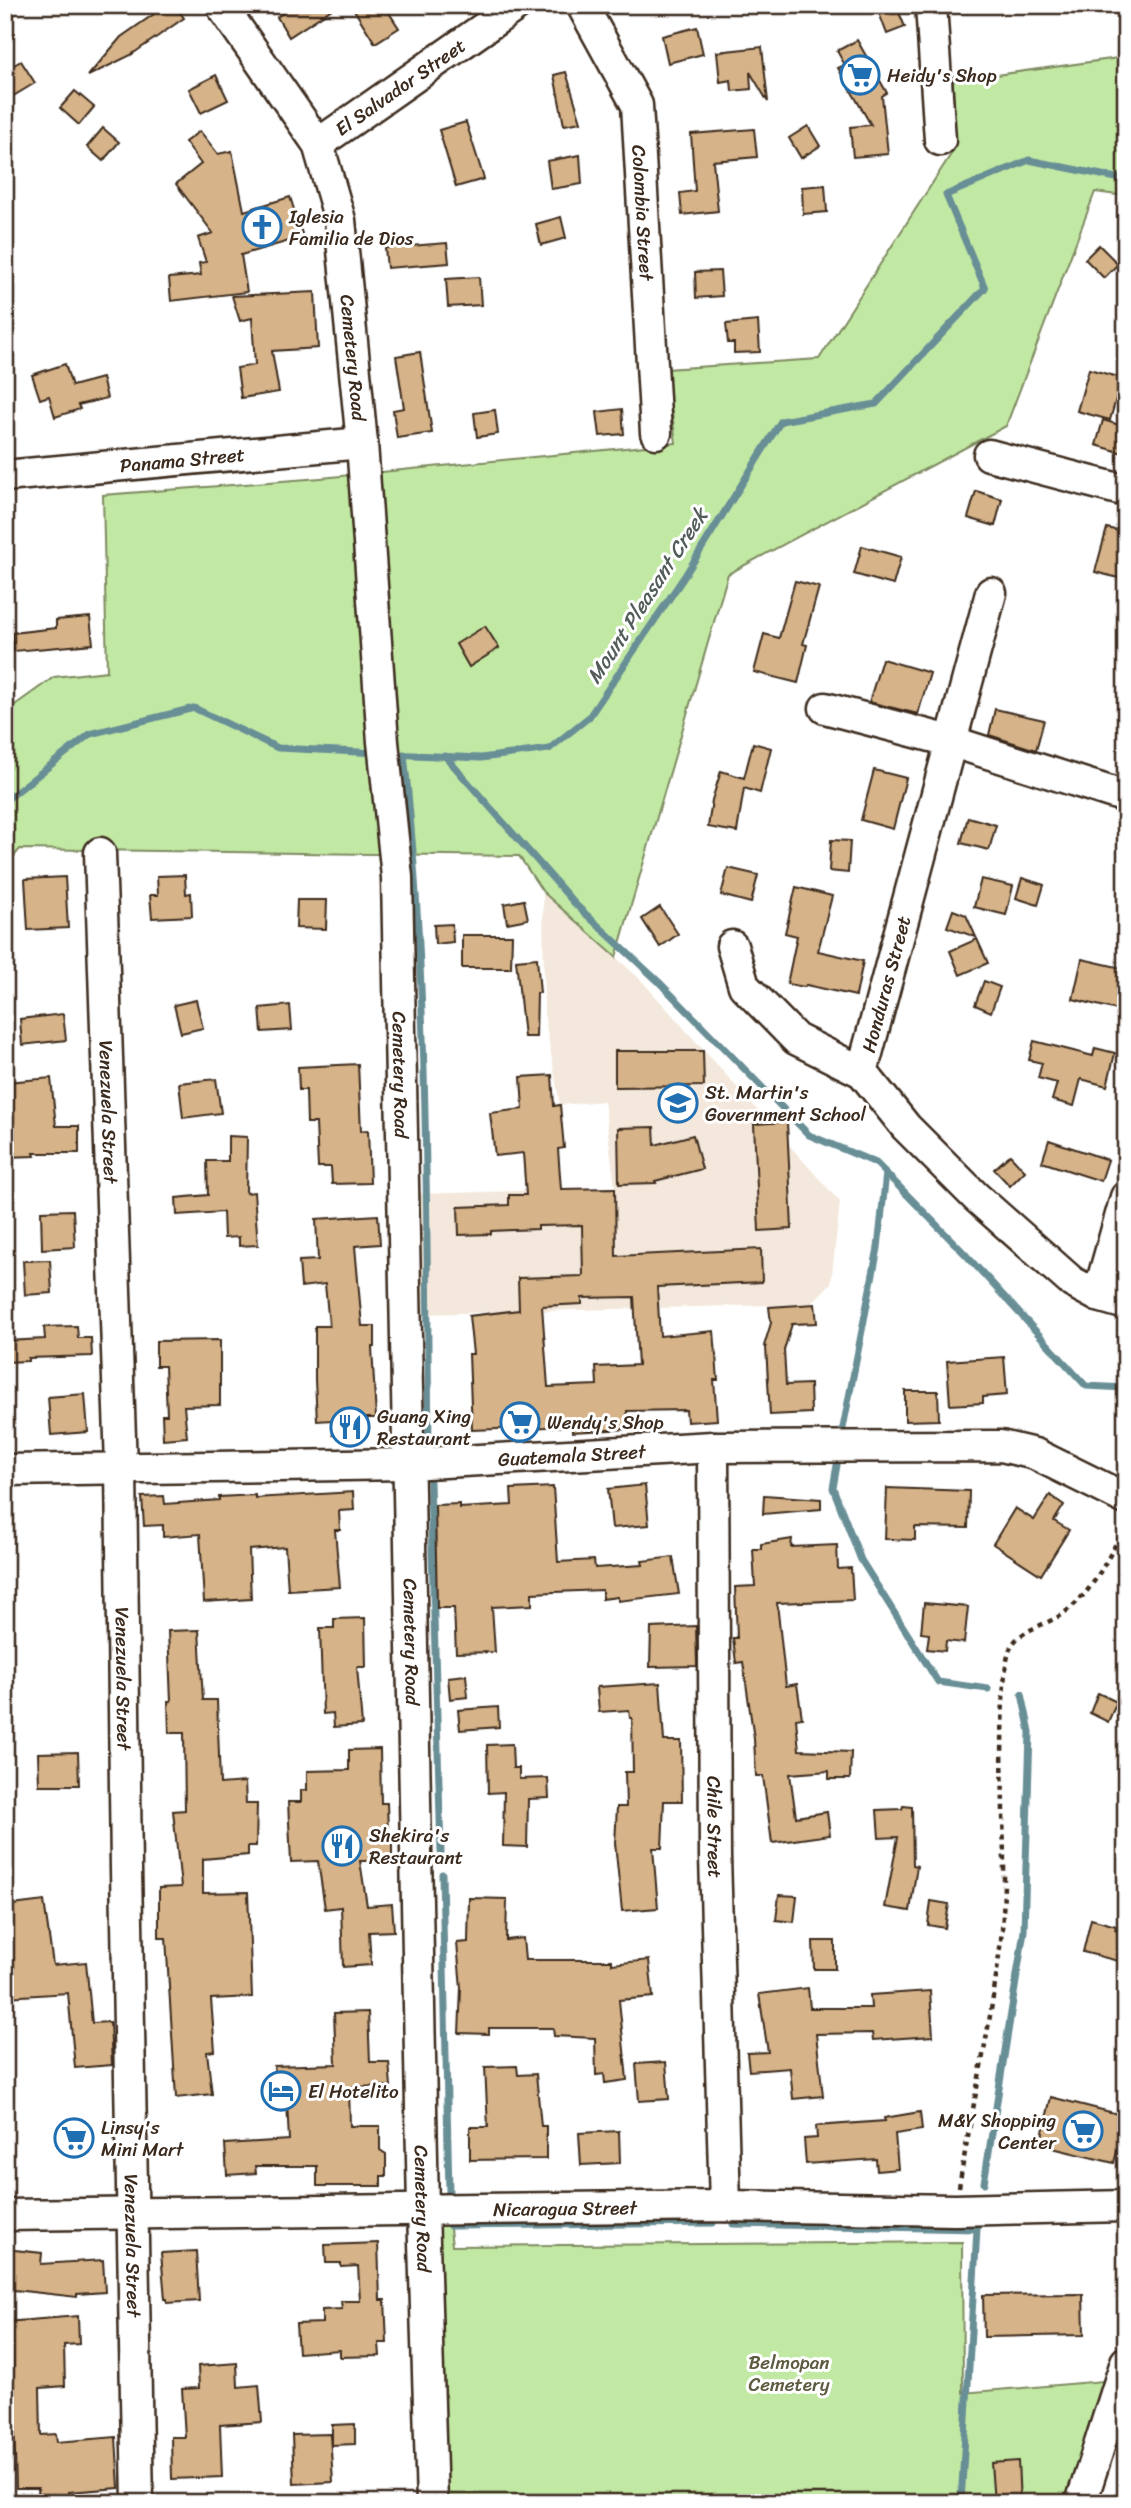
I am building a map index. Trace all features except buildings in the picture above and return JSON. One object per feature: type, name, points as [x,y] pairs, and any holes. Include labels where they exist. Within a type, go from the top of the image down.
[{"type":"street","name":"Cemetery Road","points":[[221,5],[318,144],[340,220],[362,443],[383,742],[397,877],[423,2210],[432,2503]]},
{"type":"street","name":"El Salvador Street","points":[[318,144],[517,5]]},
{"type":"street","name":"Colombia Street","points":[[583,5],[637,105],[656,433]]},
{"type":"street","points":[[931,5],[940,140]]},
{"type":"street","name":"Panama Street","points":[[5,477],[362,443]]},
{"type":"street","points":[[989,455],[1126,491]]},
{"type":"street","name":"Honduras Street","points":[[992,593],[862,1072],[906,1127],[976,1197],[1072,1282],[1112,1300]]},
{"type":"street","points":[[825,708],[950,741],[1126,797]]},
{"type":"street","name":"Venezuela Street","points":[[100,853],[121,1467],[138,2503]]},
{"type":"street","points":[[732,946],[744,985],[796,1039],[862,1072]]},
{"type":"street","points":[[1112,1300],[1126,1197]]},
{"type":"street","name":"Guatemala Street","points":[[5,1470],[408,1464],[713,1447],[1001,1446],[1035,1454],[1126,1499]]},
{"type":"street","name":"Chile Street","points":[[713,1447],[715,1856],[724,2206]]},
{"type":"street","name":"Nicaragua Street","points":[[5,2215],[724,2206],[955,2210],[1126,2206]]},
{"type":"street","points":[[1082,2503],[1124,2373]]},
{"type":"path","points":[[955,2210],[1002,1929],[1002,1741],[1005,1668],[1011,1646],[1021,1635],[1062,1614],[1080,1599],[1094,1582],[1126,1525]]},
{"type":"shaded area","name":"St. Martin's Government School","points":[[543,892],[640,979],[840,1202],[831,1283],[811,1304],[421,1314],[418,1194],[615,1188],[604,1101],[560,1105],[544,1013]]},
{"type":"green space","points":[[1126,57],[1126,196],[1095,192],[1006,426],[728,574],[616,957],[543,892],[519,856],[20,849],[5,867],[5,712],[54,677],[107,671],[103,495],[321,478],[676,443],[666,369],[819,359],[955,148],[953,81]]},
{"type":"green space","name":"Belmopan Cemetery","points":[[448,2211],[452,2246],[962,2242],[963,2393],[1103,2381],[1072,2503],[428,2503],[426,2214]]},
{"type":"waterway","name":"Mount Pleasant Creek","points":[[390,754],[481,758],[549,749],[589,717],[684,577],[781,421],[876,404],[985,288],[946,195],[1029,160],[1126,180]]},
{"type":"waterway","name":"Mount Pleasant Creek","points":[[5,801],[90,734],[194,708],[278,748],[378,753]]},
{"type":"waterway","points":[[404,754],[422,1013],[429,1446]]},
{"type":"waterway","points":[[445,756],[576,905],[659,982],[809,1135],[876,1163],[966,1255],[1086,1386],[1126,1388]]},
{"type":"waterway","points":[[843,1428],[878,1248],[886,1173]]},
{"type":"waterway","points":[[837,1465],[833,1488],[861,1560],[938,1682],[988,1689]]},
{"type":"waterway","points":[[430,1482],[441,1852]]},
{"type":"waterway","points":[[984,2183],[1024,1931],[1030,1732],[1022,1694]]},
{"type":"waterway","points":[[442,1874],[449,2193]]},
{"type":"waterway","points":[[450,2226],[713,2223]]},
{"type":"waterway","points":[[733,2224],[977,2229],[961,2503]]},
{"type":"place","name":"Heidy's Shop","points":[[860,75]]},
{"type":"place","name":"Iglesia Familia de Dios","points":[[262,227]]},
{"type":"place","name":"St. Martin's Government School","points":[[678,1103]]},
{"type":"place","name":"Wendy's Shop","points":[[520,1422]]},
{"type":"place","name":"Guang Xing Restaurant","points":[[350,1427]]},
{"type":"place","name":"Shekira's Restaurant","points":[[342,1846]]},
{"type":"place","name":"El Hotelito","points":[[281,2091]]},
{"type":"place","name":"M&Y Shopping Center","points":[[1083,2131]]},
{"type":"place","name":"Linsy's Mini Mart","points":[[74,2138]]}]
